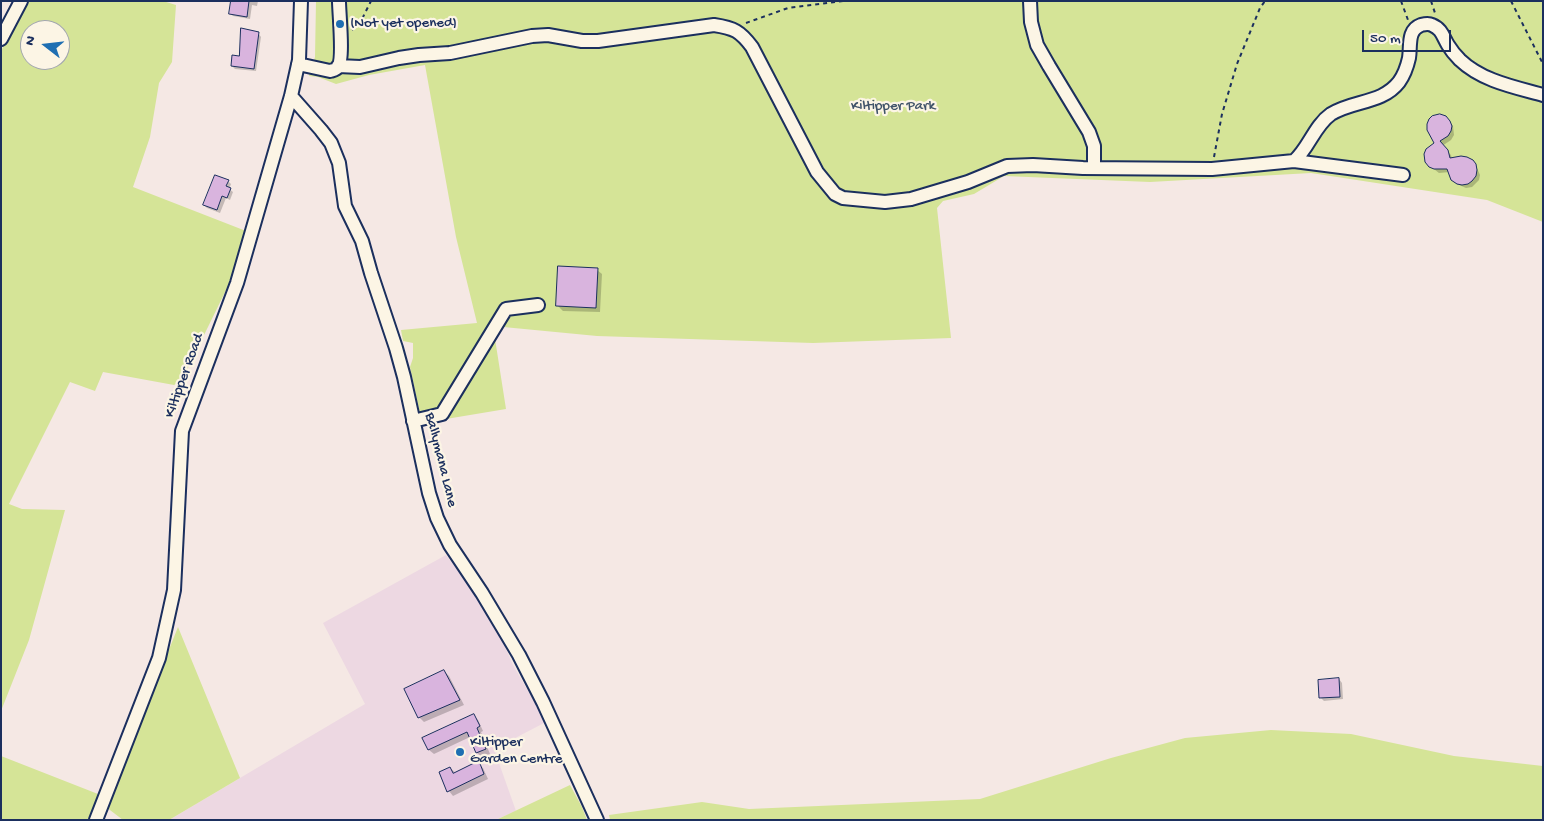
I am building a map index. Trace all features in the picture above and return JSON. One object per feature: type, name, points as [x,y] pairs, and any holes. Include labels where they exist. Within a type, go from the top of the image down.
[{"type":"street","points":[[1,39],[21,1]]},
{"type":"street","name":"Kiltipper Road","points":[[96,820],[159,658],[174,590],[182,431],[237,283],[290,96],[298,64],[301,1]]},
{"type":"street","points":[[298,64],[330,71],[338,66],[341,55],[339,1]]},
{"type":"street","points":[[1030,1],[1031,22],[1038,45],[1089,132],[1094,146],[1094,168]]},
{"type":"street","points":[[1294,161],[1301,155],[1317,128],[1330,115],[1346,107],[1372,101],[1386,94],[1399,82],[1406,70],[1409,43],[1413,31],[1419,26],[1428,23],[1434,25],[1442,32],[1447,45],[1474,72],[1492,80],[1543,95]]},
{"type":"street","points":[[338,66],[360,67],[419,55],[450,53],[532,36],[548,35],[582,41],[598,41],[714,25],[732,28],[743,35],[752,47],[817,172],[835,194],[843,198],[885,202],[911,199],[968,182],[1007,166],[1032,165],[1094,168],[1212,169],[1294,161],[1403,176]]},
{"type":"street","name":"Ballymana Lane","points":[[290,96],[331,143],[339,163],[345,206],[362,241],[396,348],[429,493],[437,518],[450,544],[519,655],[543,702],[597,820]]},
{"type":"street","points":[[413,421],[442,414],[506,309],[538,305]]},
{"type":"path","points":[[340,31],[354,30],[360,23],[371,1]]},
{"type":"path","points":[[732,28],[788,8],[842,1]]},
{"type":"path","points":[[1212,169],[1222,114],[1237,64],[1260,8],[1265,1]]},
{"type":"path","points":[[1401,1],[1413,31]]},
{"type":"path","points":[[1511,1],[1543,64]]},
{"type":"shaded area","points":[[446,555],[478,596],[500,635],[513,665],[546,722],[494,749],[516,811],[496,820],[169,820],[365,704],[323,623]]},
{"type":"green space","points":[[27,1],[163,1],[176,5],[172,62],[159,83],[150,137],[133,187],[246,231],[229,284],[182,380],[174,385],[103,372],[95,391],[70,382],[9,504],[22,509],[65,510],[29,640],[1,711],[1,51]]},
{"type":"green space","name":"Kiltipper Park","points":[[316,1],[1543,1],[1543,222],[1487,200],[1311,173],[1150,182],[1004,176],[974,194],[943,201],[937,208],[951,338],[813,343],[597,336],[493,326],[506,409],[422,423],[410,367],[413,358],[413,343],[403,341],[401,330],[477,323],[456,237],[425,65],[369,75],[336,84],[318,77],[309,76],[315,57]]},
{"type":"green space","points":[[178,627],[240,778],[169,820],[123,820],[106,807]]},
{"type":"green space","points":[[1271,730],[1351,734],[1454,756],[1543,766],[1543,820],[610,820],[609,815],[702,802],[749,809],[980,799],[1111,758],[1185,738]]},
{"type":"green space","points":[[1,756],[98,794],[90,820],[1,820]]},
{"type":"green space","points":[[570,785],[587,820],[496,820]]},
{"type":"building","points":[[231,1],[249,1],[247,17],[229,14]]},
{"type":"building","points":[[241,28],[259,32],[254,69],[231,66],[232,55],[239,56]]},
{"type":"building","points":[[1440,114],[1446,116],[1452,126],[1448,136],[1440,141],[1448,150],[1450,158],[1467,157],[1476,164],[1476,176],[1468,184],[1457,184],[1451,180],[1447,169],[1434,169],[1425,162],[1424,154],[1426,149],[1434,143],[1427,130],[1427,124],[1432,116]]},
{"type":"building","points":[[215,175],[229,180],[226,186],[231,188],[227,198],[222,196],[217,210],[203,205]]},
{"type":"building","points":[[558,266],[598,268],[596,308],[556,306]]},
{"type":"building","points":[[444,670],[460,700],[418,718],[404,689]]},
{"type":"building","points":[[1339,678],[1340,697],[1319,698],[1318,680]]},
{"type":"building","points":[[474,714],[480,726],[477,728],[486,749],[476,753],[467,732],[428,750],[422,738]]},
{"type":"building","points":[[479,761],[484,774],[447,792],[439,772],[450,767],[453,773]]},
{"type":"place","name":"(Not yet opened)","points":[[340,24]]},
{"type":"place","name":"Kiltipper Garden Centre","points":[[460,752]]}]
